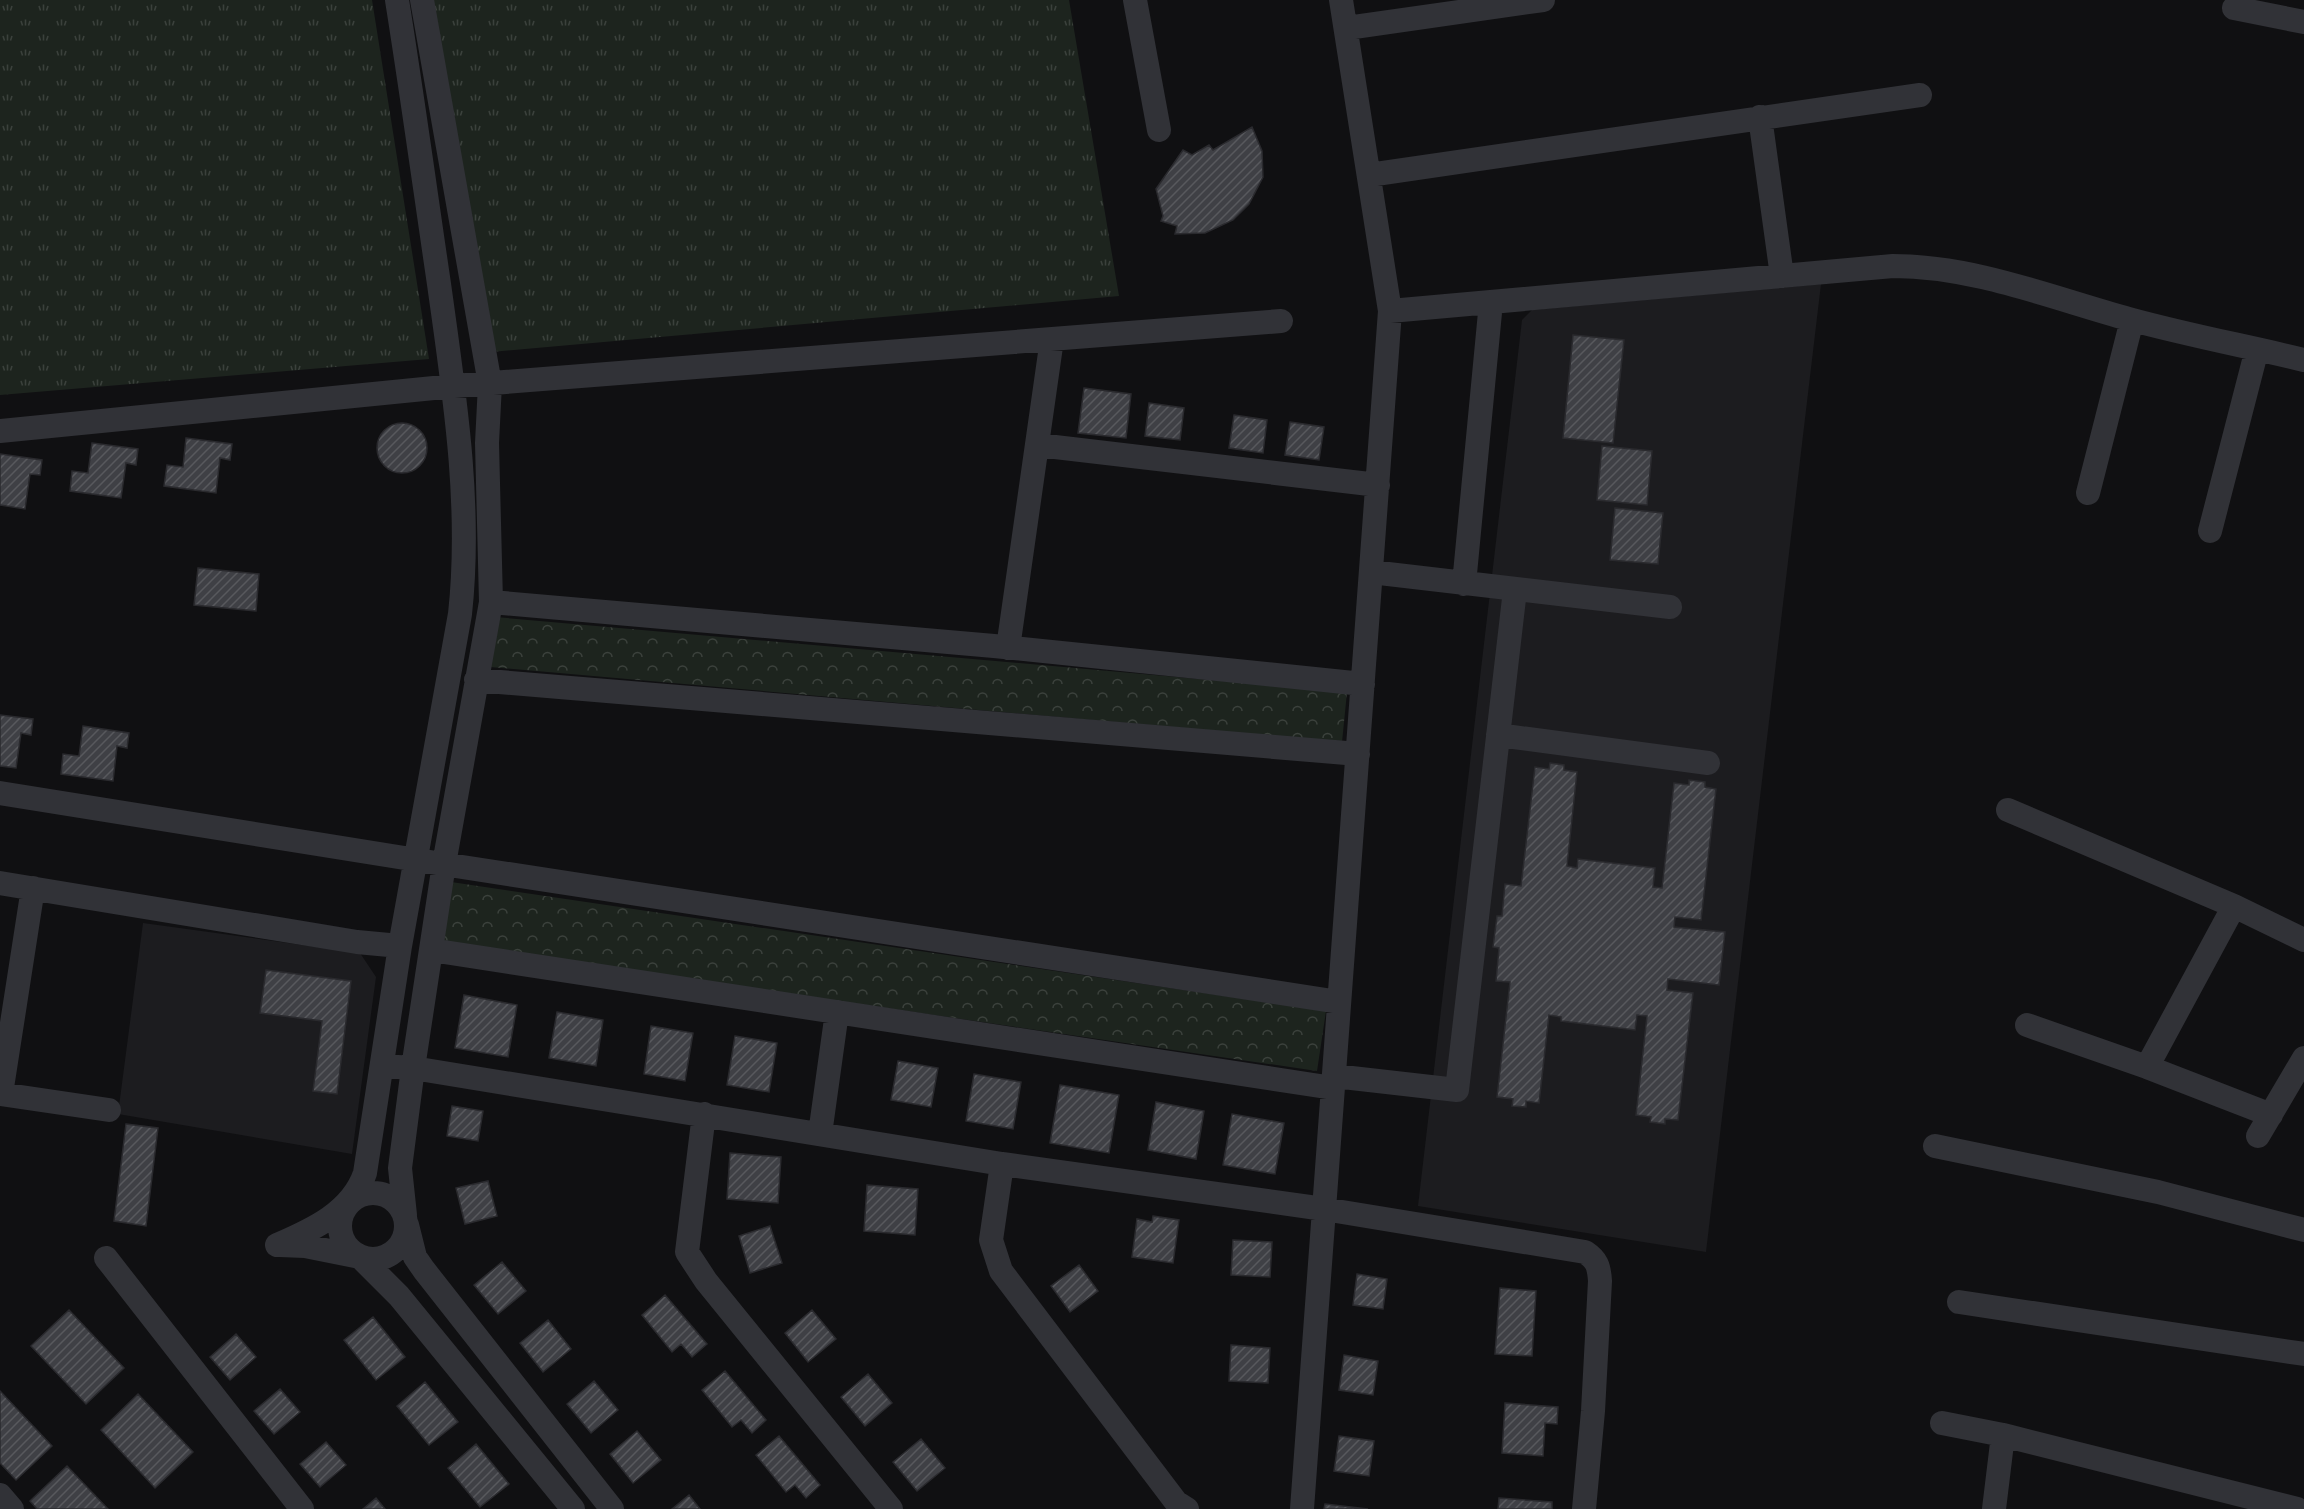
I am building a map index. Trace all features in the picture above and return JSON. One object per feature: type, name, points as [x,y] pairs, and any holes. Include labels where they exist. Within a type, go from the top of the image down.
[{"type":"street","points":[[396,0],[454,386],[463,498],[465,574],[460,614],[400,946],[369,1162],[362,1183],[345,1208],[340,1227],[346,1245],[399,1296],[573,1509]]},
{"type":"street","points":[[422,0],[490,384],[487,443],[491,602],[444,864],[413,1068],[400,1168],[406,1220],[406,1234],[396,1250],[379,1259],[305,1246],[278,1245],[328,1220],[358,1195],[377,1192],[394,1200],[406,1220],[415,1257],[424,1270],[612,1509]]},
{"type":"street","points":[[1135,0],[1159,130]]},
{"type":"street","points":[[1302,1509],[1390,311],[1341,0]]},
{"type":"street","points":[[1347,28],[1543,0]]},
{"type":"street","points":[[2234,8],[2304,22]]},
{"type":"street","points":[[1369,175],[1920,95]]},
{"type":"street","points":[[1760,117],[1782,276]]},
{"type":"street","points":[[1390,311],[1893,266],[1920,266],[2004,283],[2132,320],[2304,360]]},
{"type":"street","points":[[1464,584],[1491,302]]},
{"type":"street","points":[[2088,493],[2132,320]]},
{"type":"street","points":[[0,431],[454,386],[1281,321]]},
{"type":"street","points":[[1008,648],[1052,339]]},
{"type":"street","points":[[2210,531],[2257,349]]},
{"type":"street","points":[[1038,445],[1378,485]]},
{"type":"street","points":[[1371,572],[1670,607]]},
{"type":"street","points":[[431,950],[837,1012],[1333,1082],[1457,1090],[1515,590]]},
{"type":"street","points":[[491,602],[1008,648],[1363,684]]},
{"type":"street","points":[[476,680],[1358,754]]},
{"type":"street","points":[[1498,735],[1708,763]]},
{"type":"street","points":[[0,793],[417,860],[1339,1002]]},
{"type":"street","points":[[2008,810],[2234,906],[2304,940]]},
{"type":"street","points":[[0,883],[357,942],[400,946]]},
{"type":"street","points":[[33,888],[1,1094],[109,1110]]},
{"type":"street","points":[[2147,1067],[2234,906]]},
{"type":"street","points":[[820,1134],[837,1012]]},
{"type":"street","points":[[2027,1025],[2147,1067],[2271,1115]]},
{"type":"street","points":[[2259,1136],[2304,1058]]},
{"type":"street","points":[[382,1066],[413,1068],[1002,1164],[1324,1209],[1585,1252],[1595,1259],[1599,1267],[1600,1281],[1593,1411],[1584,1509]]},
{"type":"street","points":[[704,1114],[687,1252],[706,1281],[891,1509]]},
{"type":"street","points":[[1935,1146],[2158,1192],[2304,1230]]},
{"type":"street","points":[[1002,1164],[991,1240],[1001,1271],[1176,1502],[1187,1509]]},
{"type":"street","points":[[106,1258],[302,1509]]},
{"type":"street","points":[[1959,1302],[2304,1354]]},
{"type":"street","points":[[1942,1423],[2003,1435],[2297,1509]]},
{"type":"street","points":[[1994,1509],[2003,1435]]},
{"type":"street","points":[[0,1495],[12,1509]]},
{"type":"shaded area","points":[[1821,284],[1706,1252],[1418,1206],[1522,320],[1532,310]]},
{"type":"shaded area","points":[[143,923],[360,953],[376,977],[352,1154],[118,1114]]},
{"type":"green space","points":[[0,0],[372,0],[429,359],[0,395]]},
{"type":"green space","points":[[431,0],[1069,0],[1119,296],[491,352]]},
{"type":"green space","points":[[495,617],[1347,692],[1342,742],[490,667]]},
{"type":"green space","points":[[451,882],[1326,1011],[1317,1071],[442,943]]},
{"type":"building","points":[[1252,127],[1262,151],[1263,177],[1249,204],[1233,220],[1205,233],[1175,234],[1177,226],[1161,221],[1163,216],[1156,189],[1183,150],[1192,155],[1209,145],[1213,150]]},
{"type":"building","points":[[1573,335],[1624,340],[1613,443],[1563,438]]},
{"type":"building","points":[[1084,388],[1131,394],[1126,438],[1078,433]]},
{"type":"building","points":[[1149,403],[1184,408],[1180,440],[1145,436]]},
{"type":"building","points":[[1234,415],[1267,420],[1263,453],[1229,448]]},
{"type":"building","points":[[1290,422],[1324,427],[1319,460],[1285,455]]},
{"type":"building","points":[[397,423],[407,423],[420,430],[427,443],[427,453],[420,466],[407,473],[397,473],[388,469],[381,462],[377,453],[377,443],[381,434],[388,427]]},
{"type":"building","points":[[186,438],[232,444],[230,460],[220,458],[216,493],[164,486],[167,465],[183,467]]},
{"type":"building","points":[[92,443],[138,449],[136,465],[126,463],[121,498],[70,491],[72,471],[88,473]]},
{"type":"building","points":[[1602,446],[1652,451],[1647,505],[1597,500]]},
{"type":"building","points":[[0,454],[42,460],[40,475],[30,474],[25,509],[0,505]]},
{"type":"building","points":[[1615,508],[1663,513],[1658,564],[1610,560]]},
{"type":"building","points":[[198,568],[259,574],[256,611],[194,605]]},
{"type":"building","points":[[0,715],[33,719],[31,735],[21,733],[16,768],[0,766]]},
{"type":"building","points":[[83,726],[129,733],[127,748],[117,746],[113,781],[61,774],[63,754],[79,756]]},
{"type":"building","points":[[1550,763],[1564,765],[1564,770],[1577,772],[1567,866],[1577,868],[1578,859],[1655,868],[1653,887],[1662,888],[1674,783],[1689,785],[1689,780],[1705,782],[1705,787],[1716,789],[1701,920],[1675,917],[1674,927],[1725,932],[1719,985],[1668,979],[1667,990],[1693,993],[1678,1120],[1665,1119],[1665,1124],[1650,1122],[1651,1117],[1636,1115],[1647,1016],[1637,1015],[1635,1030],[1561,1021],[1561,1017],[1549,1015],[1539,1103],[1526,1101],[1526,1107],[1512,1106],[1513,1099],[1497,1097],[1510,982],[1496,981],[1499,948],[1493,947],[1497,916],[1502,916],[1505,884],[1521,886],[1535,767],[1549,769]]},
{"type":"building","points":[[266,970],[351,981],[337,1094],[313,1091],[322,1021],[260,1013]]},
{"type":"building","points":[[464,995],[517,1005],[508,1057],[455,1048]]},
{"type":"building","points":[[557,1012],[603,1020],[596,1066],[549,1058]]},
{"type":"building","points":[[651,1026],[693,1033],[685,1081],[644,1074]]},
{"type":"building","points":[[735,1036],[777,1043],[769,1092],[727,1085]]},
{"type":"building","points":[[898,1061],[938,1068],[931,1107],[891,1100]]},
{"type":"building","points":[[974,1074],[1021,1082],[1013,1129],[966,1121]]},
{"type":"building","points":[[1060,1085],[1119,1095],[1109,1153],[1050,1143]]},
{"type":"building","points":[[1156,1102],[1204,1111],[1196,1159],[1148,1150]]},
{"type":"building","points":[[452,1106],[483,1111],[478,1141],[447,1136]]},
{"type":"building","points":[[1232,1114],[1284,1123],[1275,1174],[1223,1165]]},
{"type":"building","points":[[126,1124],[158,1128],[146,1226],[114,1221]]},
{"type":"building","points":[[730,1153],[781,1157],[778,1203],[727,1199]]},
{"type":"building","points":[[488,1181],[497,1216],[465,1224],[456,1188]]},
{"type":"building","points":[[867,1185],[918,1189],[915,1235],[864,1231]]},
{"type":"building","points":[[1153,1216],[1179,1220],[1173,1263],[1132,1257],[1137,1219],[1152,1222]]},
{"type":"building","points":[[770,1226],[782,1263],[750,1273],[739,1236]]},
{"type":"building","points":[[1233,1240],[1272,1242],[1270,1277],[1231,1275]]},
{"type":"building","points":[[502,1262],[526,1291],[498,1314],[474,1285]]},
{"type":"building","points":[[1079,1265],[1098,1291],[1070,1312],[1051,1286]]},
{"type":"building","points":[[1357,1274],[1387,1279],[1383,1309],[1353,1305]]},
{"type":"building","points":[[1500,1288],[1536,1291],[1532,1356],[1495,1354]]},
{"type":"building","points":[[665,1295],[707,1344],[692,1357],[681,1344],[672,1352],[642,1315]]},
{"type":"building","points":[[69,1310],[124,1368],[86,1404],[31,1346]]},
{"type":"building","points":[[812,1310],[836,1339],[808,1362],[785,1333]]},
{"type":"building","points":[[373,1317],[405,1357],[376,1380],[344,1340]]},
{"type":"building","points":[[548,1320],[571,1349],[543,1372],[520,1343]]},
{"type":"building","points":[[236,1334],[256,1357],[230,1380],[210,1357]]},
{"type":"building","points":[[1231,1345],[1270,1348],[1268,1383],[1229,1381]]},
{"type":"building","points":[[1344,1355],[1378,1361],[1373,1395],[1339,1390]]},
{"type":"building","points":[[725,1371],[766,1420],[752,1433],[741,1420],[732,1427],[702,1390]]},
{"type":"building","points":[[868,1374],[892,1403],[865,1426],[841,1397]]},
{"type":"building","points":[[594,1381],[618,1410],[591,1433],[567,1404]]},
{"type":"building","points":[[425,1382],[458,1422],[429,1445],[397,1406]]},
{"type":"building","points":[[280,1389],[300,1412],[274,1434],[254,1411]]},
{"type":"building","points":[[0,1391],[52,1446],[16,1480],[0,1463]]},
{"type":"building","points":[[138,1394],[193,1452],[155,1488],[101,1430]]},
{"type":"building","points":[[1505,1403],[1558,1407],[1557,1424],[1545,1423],[1543,1456],[1502,1453]]},
{"type":"building","points":[[637,1431],[661,1460],[633,1483],[610,1454]]},
{"type":"building","points":[[779,1436],[820,1485],[806,1498],[795,1485],[786,1492],[756,1455]]},
{"type":"building","points":[[1339,1436],[1374,1441],[1369,1476],[1334,1471]]},
{"type":"building","points":[[921,1439],[945,1468],[917,1491],[893,1462]]},
{"type":"building","points":[[326,1442],[346,1465],[320,1487],[300,1464]]},
{"type":"building","points":[[476,1444],[509,1484],[480,1507],[448,1468]]},
{"type":"building","points":[[67,1466],[108,1509],[37,1509],[30,1501]]},
{"type":"building","points":[[689,1495],[700,1509],[672,1509]]},
{"type":"building","points":[[376,1498],[385,1509],[363,1509]]},
{"type":"building","points":[[1499,1498],[1552,1502],[1552,1509],[1498,1509]]},
{"type":"building","points":[[1325,1504],[1368,1509],[1324,1509]]}]
